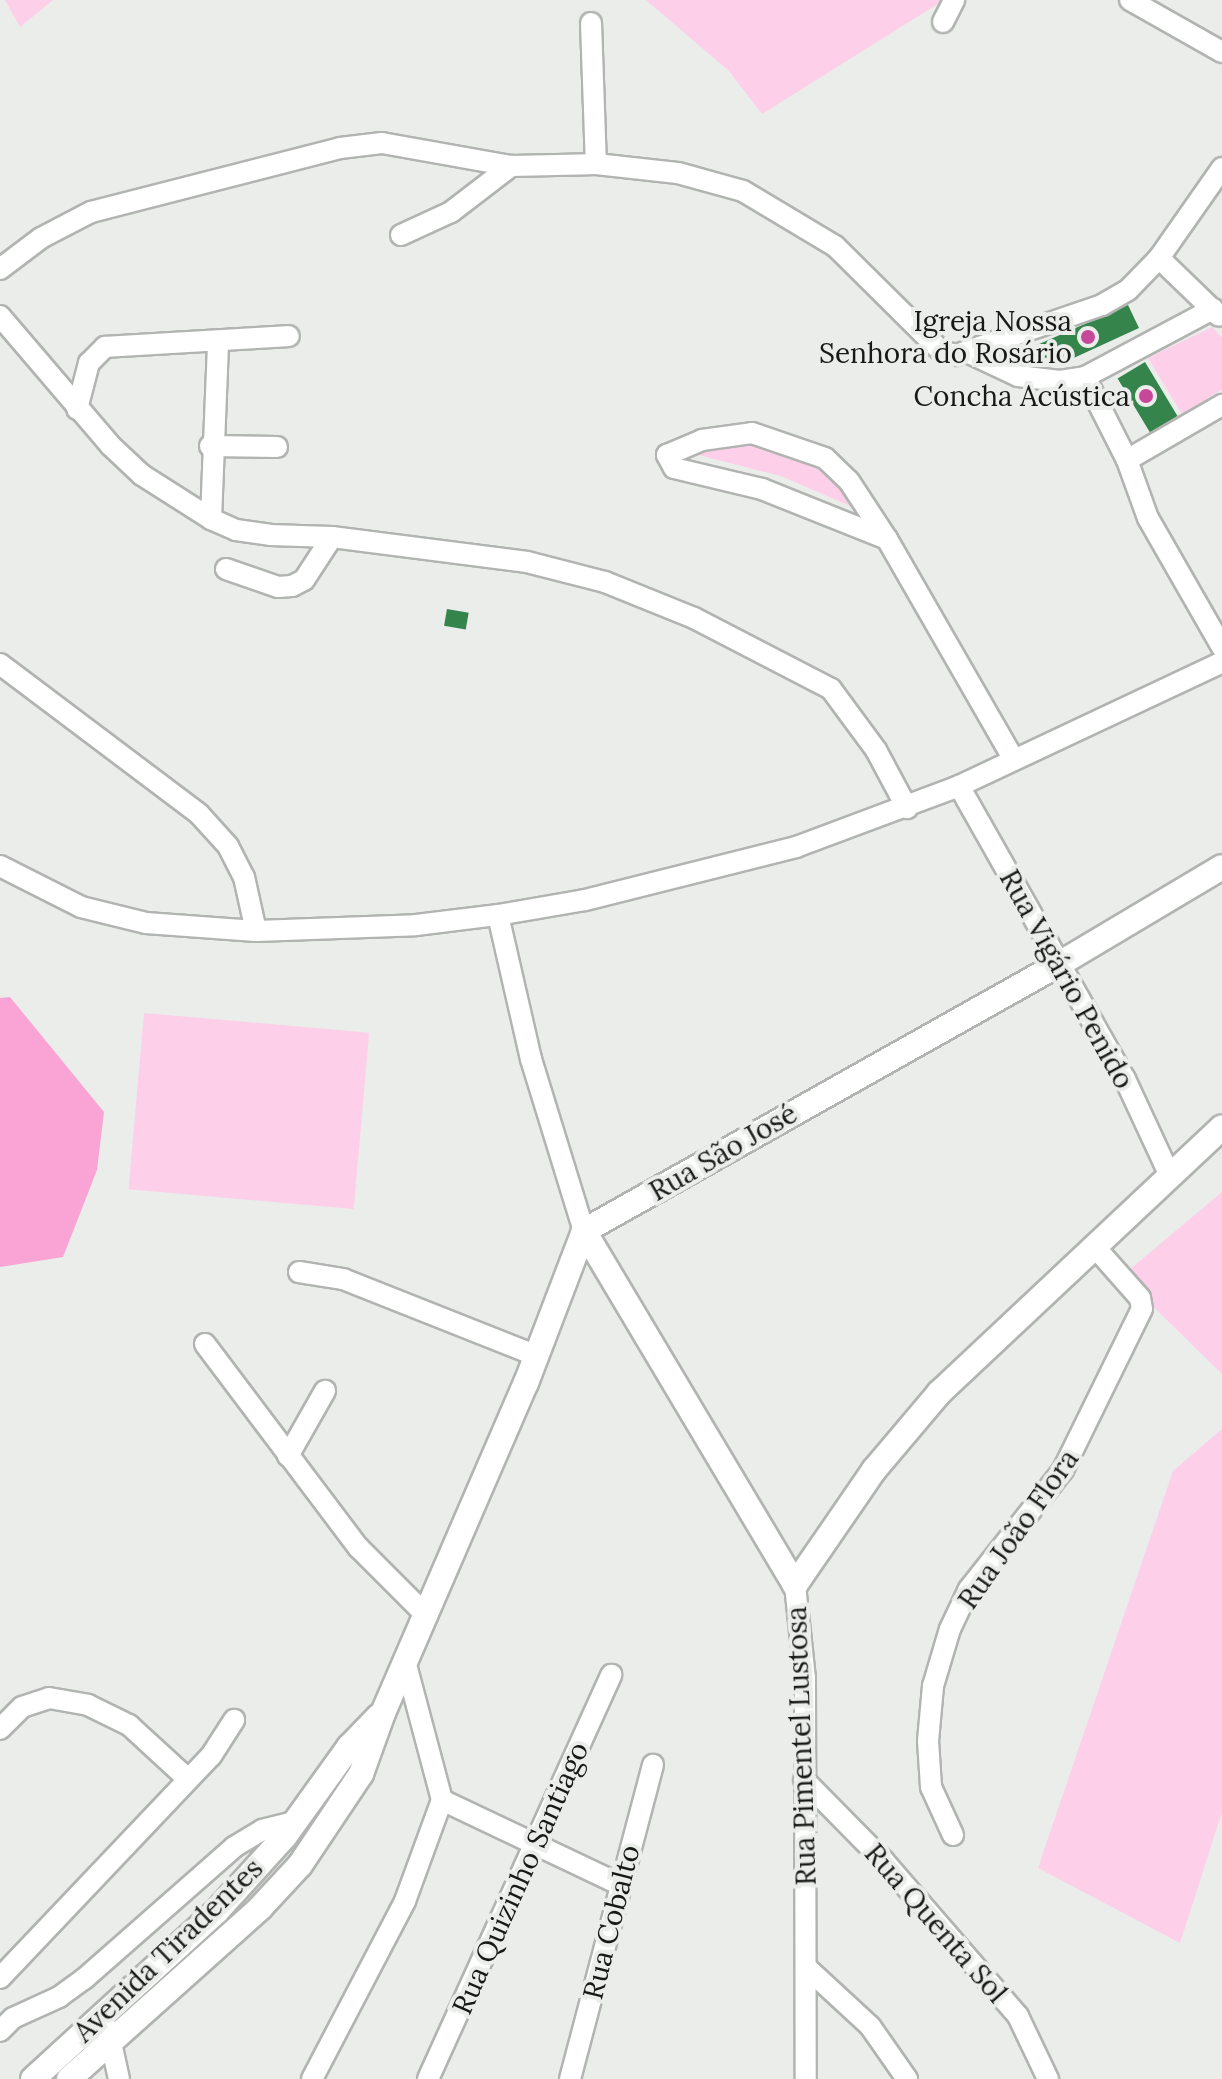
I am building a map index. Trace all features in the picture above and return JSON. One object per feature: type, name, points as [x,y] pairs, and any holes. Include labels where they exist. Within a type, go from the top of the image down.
[{"type":"main road","name":"Rua São José","points":[[584,1231],[1061,963],[1222,867]]},
{"type":"main road","points":[[795,1585],[874,1470],[939,1393],[1222,1127]]},
{"type":"main road","points":[[383,1713],[537,1356],[584,1231]]},
{"type":"main road","name":"Rua Pimentel Lustosa","points":[[584,1231],[795,1585]]},
{"type":"main road","name":"Avenida Tiradentes","points":[[33,2079],[217,1911],[295,1822],[349,1747],[383,1713]]},
{"type":"main road","name":"Avenida Tiradentes","points":[[69,2079],[260,1908],[300,1865],[361,1774],[383,1713]]},
{"type":"street","points":[[943,22],[954,0]]},
{"type":"street","points":[[1130,0],[1222,52]]},
{"type":"street","points":[[591,23],[596,164]]},
{"type":"street","points":[[0,269],[41,238],[91,212],[340,148],[382,143],[424,147],[511,166],[596,164],[678,173],[743,191],[835,246],[941,351],[969,353],[1038,381],[1085,377],[1218,314],[1159,258]]},
{"type":"street","points":[[401,235],[451,212],[511,166]]},
{"type":"street","points":[[969,353],[1102,305],[1128,290],[1159,258],[1222,168]]},
{"type":"street","points":[[0,316],[77,409],[142,475],[211,519],[270,535],[332,537],[527,562],[605,582],[694,618],[831,689],[876,750],[907,808]]},
{"type":"street","points":[[77,409],[89,363],[105,347],[218,344],[289,336]]},
{"type":"street","points":[[211,519],[210,446],[218,344]]},
{"type":"street","points":[[1085,377],[1127,460],[1148,518],[1222,647]]},
{"type":"street","points":[[1127,460],[1222,405]]},
{"type":"street","points":[[887,539],[762,489],[674,468],[667,455],[702,440],[752,433],[791,442],[825,458],[849,481],[887,539],[1013,758]]},
{"type":"street","points":[[210,446],[277,447]]},
{"type":"street","points":[[226,569],[278,587],[292,586],[304,580],[332,537]]},
{"type":"street","points":[[0,866],[81,907],[146,923],[256,931],[416,925],[498,915],[585,900],[782,851],[907,808],[1222,662]]},
{"type":"street","points":[[0,664],[199,814],[228,846],[244,877],[256,931]]},
{"type":"street","name":"Rua Vigário Penido","points":[[959,786],[1061,963],[1170,1176]]},
{"type":"street","points":[[498,915],[531,1059],[584,1231]]},
{"type":"street","name":"Rua João Flora","points":[[953,1835],[931,1787],[928,1741],[933,1686],[950,1629],[969,1589],[1063,1470],[1142,1309],[1140,1298],[1094,1246]]},
{"type":"street","points":[[299,1272],[343,1279],[537,1356]]},
{"type":"street","points":[[205,1344],[359,1548],[425,1614]]},
{"type":"street","points":[[288,1456],[325,1391]]},
{"type":"street","name":"Rua Pimentel Lustosa","points":[[795,1585],[803,1624],[806,2079]]},
{"type":"street","points":[[312,2079],[405,1901],[442,1800],[405,1661]]},
{"type":"street","name":"Rua Quizinho Santiago","points":[[432,2077],[539,1844],[611,1675]]},
{"type":"street","points":[[0,1729],[22,1707],[49,1698],[88,1705],[129,1725],[188,1779]]},
{"type":"street","points":[[0,1978],[227,1738],[234,1720]]},
{"type":"street","name":"Rua Cobalto","points":[[570,2079],[619,1884],[653,1765]]},
{"type":"street","name":"Rua Quenta Sol","points":[[804,1780],[883,1860],[1018,2016],[1048,2079]]},
{"type":"street","points":[[442,1800],[619,1884]]},
{"type":"street","points":[[4,2018],[59,1997],[84,1979],[234,1847],[262,1830],[295,1822]]},
{"type":"street","points":[[806,1967],[870,2026],[907,2079]]},
{"type":"street","points":[[102,2015],[113,2040],[119,2079]]},
{"type":"shaded area","points":[[5,0],[53,0],[20,27]]},
{"type":"shaded area","points":[[646,0],[944,0],[762,114],[729,71]]},
{"type":"shaded area","points":[[1212,327],[1222,338],[1222,389],[1182,414],[1148,358]]},
{"type":"shaded area","points":[[748,438],[831,464],[855,508],[781,476],[683,451]]},
{"type":"shaded area","points":[[10,997],[104,1112],[97,1170],[63,1257],[0,1267],[0,998]]},
{"type":"shaded area","points":[[144,1013],[369,1033],[354,1209],[129,1189]]},
{"type":"shaded area","points":[[1222,1192],[1222,1374],[1122,1276]]},
{"type":"shaded area","points":[[1222,1429],[1222,1812],[1180,1943],[1038,1868],[1173,1471]]},
{"type":"building","name":"Igreja Nossa Senhora do Rosário","points":[[1128,305],[1139,328],[1054,367],[1036,361],[1037,345]]},
{"type":"building","name":"Concha Acústica","points":[[1145,362],[1177,416],[1150,432],[1118,378]]},
{"type":"building","points":[[447,609],[469,613],[466,630],[444,626]]},
{"type":"place","name":"Igreja Nossa Senhora do Rosário","points":[[1088,337]]},
{"type":"place","name":"Concha Acústica","points":[[1146,396]]}]
